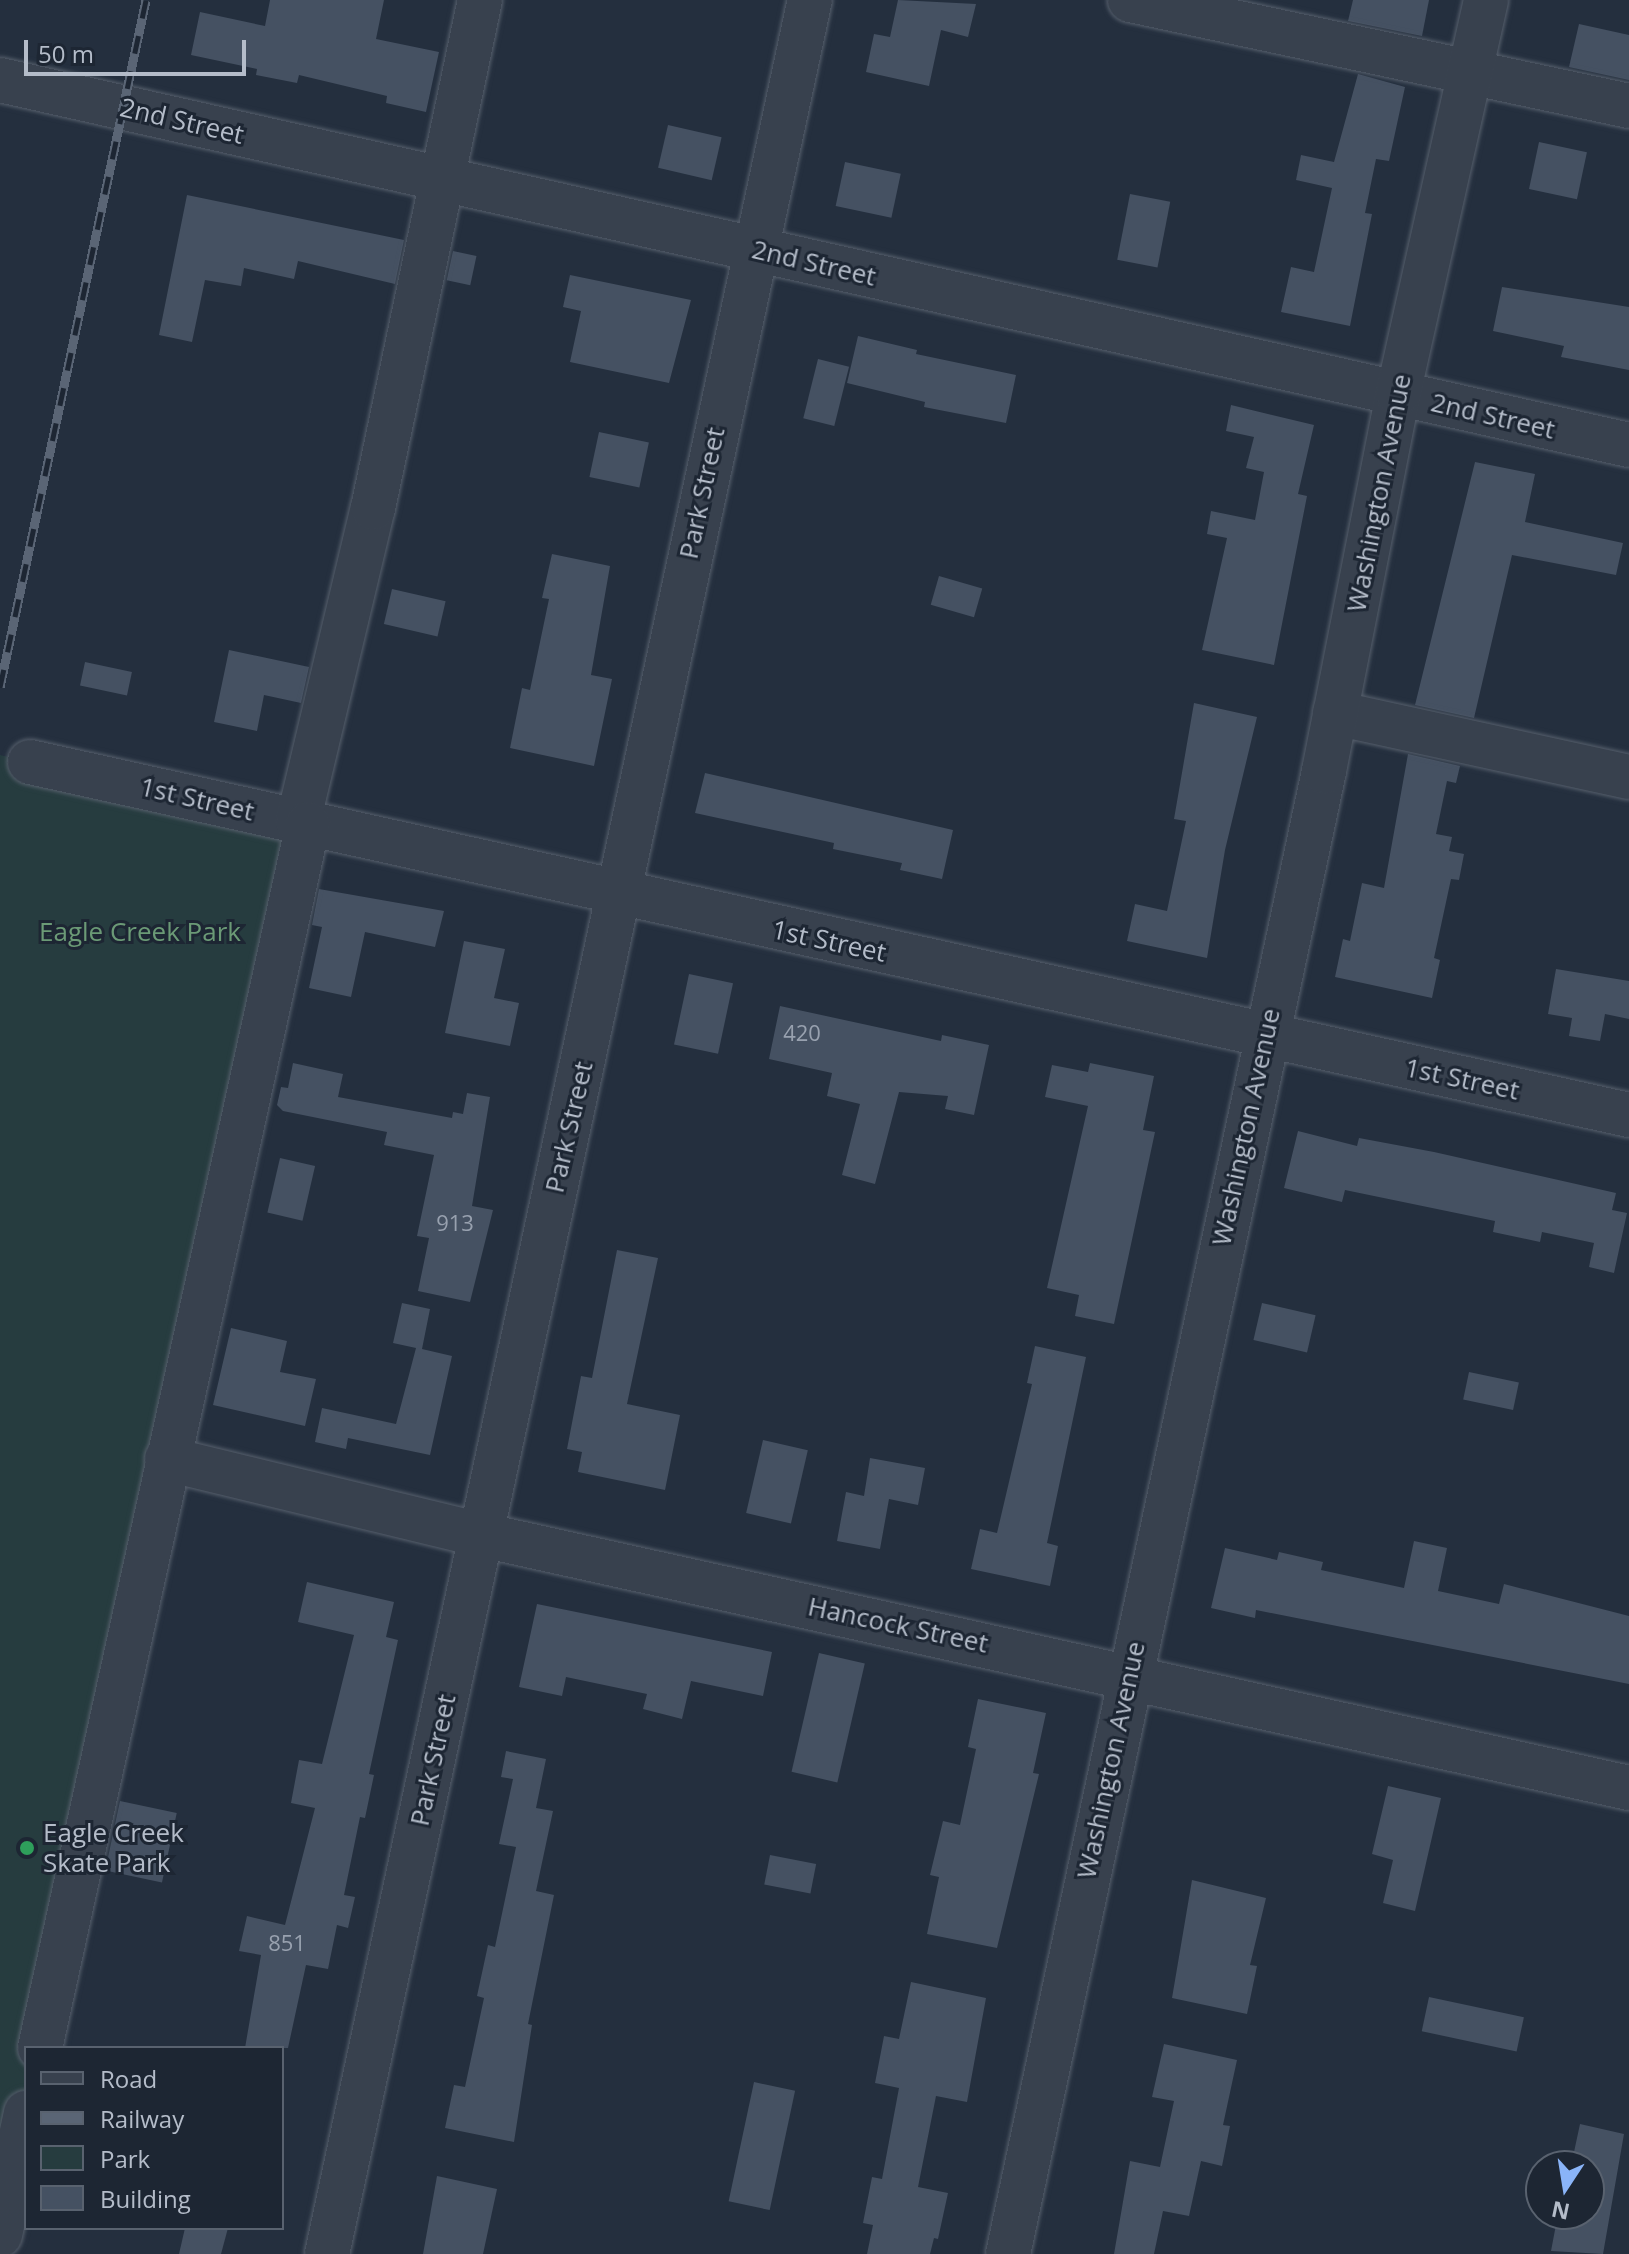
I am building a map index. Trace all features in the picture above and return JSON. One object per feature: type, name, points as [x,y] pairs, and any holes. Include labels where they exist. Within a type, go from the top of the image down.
[{"type":"street","points":[[40,2046],[480,0]]},
{"type":"street","name":"Park Street","points":[[327,2254],[615,928],[617,893],[810,0]]},
{"type":"street","points":[[1130,0],[1629,106]]},
{"type":"street","name":"Washington Avenue","points":[[1008,2254],[1335,713],[1398,394],[1486,0]]},
{"type":"street","name":"2nd Street","points":[[0,80],[1629,445]]},
{"type":"street","points":[[1335,713],[1629,777]]},
{"type":"street","name":"1st Street","points":[[30,762],[1629,1115]]},
{"type":"street","name":"Hancock Street","points":[[167,1459],[482,1535],[1629,1788]]},
{"type":"street","points":[[0,2235],[24,2122]]},
{"type":"green space","name":"Eagle Creek Park","points":[[0,755],[308,824],[24,2046],[24,2128],[0,2238]]},
{"type":"building","points":[[270,0],[384,0],[376,39],[439,52],[426,112],[386,103],[387,96],[299,75],[297,83],[256,75],[257,69],[191,55],[200,12],[265,26]]},
{"type":"building","points":[[898,0],[976,4],[968,37],[941,30],[929,86],[866,72],[874,34],[890,37]]},
{"type":"building","points":[[1353,0],[1429,0],[1422,36],[1348,21]]},
{"type":"building","points":[[1579,24],[1629,35],[1629,80],[1569,67]]},
{"type":"building","points":[[1358,74],[1405,87],[1389,161],[1376,159],[1365,213],[1372,214],[1350,326],[1281,312],[1291,267],[1314,272],[1332,188],[1296,180],[1301,155],[1334,162]]},
{"type":"building","points":[[668,125],[722,137],[712,180],[658,168]]},
{"type":"building","points":[[1539,142],[1587,152],[1577,199],[1529,189]]},
{"type":"building","points":[[845,162],[901,174],[891,218],[836,206]]},
{"type":"building","points":[[1130,194],[1170,202],[1157,268],[1117,260]]},
{"type":"building","points":[[187,195],[404,240],[395,284],[298,261],[294,279],[244,268],[241,286],[205,280],[192,342],[159,335]]},
{"type":"building","points":[[453,251],[476,256],[470,285],[447,280]]},
{"type":"building","points":[[570,275],[691,300],[669,383],[570,362],[581,311],[563,307]]},
{"type":"building","points":[[1502,287],[1629,307],[1629,370],[1561,357],[1564,346],[1493,331]]},
{"type":"building","points":[[858,336],[917,350],[916,354],[1016,375],[1006,423],[924,407],[925,402],[847,383]]},
{"type":"building","points":[[818,359],[849,367],[834,426],[803,418]]},
{"type":"building","points":[[1231,405],[1314,425],[1298,494],[1307,496],[1274,665],[1202,650],[1227,538],[1207,534],[1211,511],[1255,520],[1264,472],[1246,468],[1254,437],[1226,431]]},
{"type":"building","points":[[599,432],[649,443],[639,488],[589,477]]},
{"type":"building","points":[[1475,462],[1535,474],[1525,522],[1623,543],[1616,575],[1512,555],[1474,718],[1415,705]]},
{"type":"building","points":[[552,554],[610,566],[591,675],[612,679],[594,766],[510,748],[522,688],[530,690],[549,599],[542,598]]},
{"type":"building","points":[[939,576],[982,588],[974,617],[931,605]]},
{"type":"building","points":[[392,589],[446,601],[437,636],[384,624]]},
{"type":"building","points":[[229,650],[309,667],[301,703],[264,695],[257,731],[214,722]]},
{"type":"building","points":[[85,662],[132,672],[127,695],[80,685]]},
{"type":"building","points":[[1194,703],[1257,717],[1225,850],[1207,958],[1127,941],[1135,904],[1167,911],[1186,821],[1174,819]]},
{"type":"building","points":[[1408,754],[1460,766],[1456,783],[1447,781],[1436,834],[1452,837],[1449,851],[1464,854],[1459,880],[1451,879],[1434,958],[1440,960],[1432,998],[1335,977],[1343,939],[1350,941],[1362,883],[1384,888]]},
{"type":"building","points":[[705,773],[953,830],[942,879],[900,870],[902,863],[833,849],[834,843],[695,813]]},
{"type":"building","points":[[319,889],[444,911],[435,947],[365,932],[351,997],[309,988],[322,927],[312,925]]},
{"type":"building","points":[[464,941],[505,949],[494,998],[519,1003],[510,1046],[445,1033]]},
{"type":"building","points":[[1556,969],[1629,981],[1629,1019],[1605,1014],[1600,1041],[1569,1036],[1572,1018],[1548,1014]]},
{"type":"building","points":[[689,974],[733,983],[718,1054],[674,1044]]},
{"type":"building","points":[[780,1006],[941,1041],[942,1035],[989,1045],[974,1115],[945,1109],[948,1096],[899,1092],[875,1184],[842,1175],[860,1104],[827,1096],[832,1073],[769,1059]]},
{"type":"building","points":[[293,1063],[343,1074],[338,1097],[452,1118],[453,1112],[463,1114],[467,1093],[490,1097],[472,1206],[493,1210],[470,1302],[418,1291],[429,1238],[417,1236],[434,1155],[384,1145],[387,1132],[283,1111],[277,1105],[281,1087],[288,1088]]},
{"type":"building","points":[[1090,1063],[1154,1076],[1143,1130],[1155,1132],[1114,1324],[1075,1316],[1079,1295],[1047,1288],[1088,1106],[1045,1097],[1052,1065],[1088,1072]]},
{"type":"building","points":[[1298,1131],[1357,1146],[1359,1138],[1434,1152],[1616,1193],[1612,1210],[1627,1213],[1614,1273],[1589,1267],[1594,1243],[1542,1232],[1540,1242],[1493,1232],[1495,1221],[1345,1190],[1342,1202],[1284,1188]]},
{"type":"building","points":[[280,1158],[315,1166],[302,1221],[267,1213]]},
{"type":"building","points":[[617,1250],[658,1258],[627,1404],[680,1415],[665,1490],[578,1472],[582,1452],[567,1449],[581,1376],[592,1378]]},
{"type":"building","points":[[402,1303],[430,1309],[422,1349],[452,1356],[430,1455],[348,1438],[346,1449],[315,1442],[322,1408],[396,1424],[416,1348],[393,1343]]},
{"type":"building","points":[[1262,1303],[1316,1315],[1307,1352],[1253,1340]]},
{"type":"building","points":[[231,1328],[287,1341],[280,1372],[316,1379],[305,1426],[213,1405]]},
{"type":"building","points":[[1035,1346],[1086,1357],[1047,1543],[1058,1546],[1050,1586],[971,1569],[980,1529],[997,1533],[1032,1384],[1027,1383]]},
{"type":"building","points":[[1469,1372],[1519,1383],[1513,1410],[1463,1399]]},
{"type":"building","points":[[763,1440],[808,1450],[791,1523],[746,1513]]},
{"type":"building","points":[[870,1458],[925,1468],[918,1505],[889,1499],[880,1549],[837,1541],[846,1492],[864,1496]]},
{"type":"building","points":[[1414,1541],[1447,1548],[1438,1591],[1499,1604],[1504,1584],[1629,1616],[1629,1684],[1256,1610],[1255,1618],[1211,1608],[1225,1548],[1277,1560],[1279,1552],[1323,1562],[1321,1570],[1404,1588]]},
{"type":"building","points":[[307,1582],[394,1602],[386,1637],[398,1640],[369,1774],[374,1775],[365,1818],[360,1817],[344,1895],[355,1897],[348,1928],[337,1925],[328,1969],[306,1965],[288,2048],[245,2046],[261,1955],[239,1951],[247,1916],[285,1925],[315,1808],[291,1803],[299,1760],[322,1764],[354,1635],[298,1622]]},
{"type":"building","points":[[537,1604],[772,1652],[763,1696],[691,1681],[682,1719],[643,1709],[647,1694],[566,1677],[562,1696],[519,1687]]},
{"type":"building","points":[[819,1653],[865,1664],[837,1782],[792,1772]]},
{"type":"building","points":[[978,1699],[1046,1713],[1033,1773],[1039,1774],[997,1948],[927,1934],[939,1877],[930,1875],[943,1821],[960,1825],[976,1749],[968,1747]]},
{"type":"building","points":[[506,1751],[546,1759],[536,1808],[553,1811],[536,1891],[554,1895],[528,2024],[532,2025],[514,2142],[445,2128],[454,2085],[465,2087],[484,1998],[477,1996],[488,1945],[495,1947],[516,1847],[499,1844],[513,1779],[501,1777]]},
{"type":"building","points":[[1388,1786],[1441,1798],[1415,1911],[1383,1903],[1393,1860],[1372,1854]]},
{"type":"building","points":[[120,1801],[177,1813],[162,1883],[105,1870]]},
{"type":"building","points":[[770,1855],[816,1864],[810,1893],[764,1884]]},
{"type":"building","points":[[1192,1880],[1266,1898],[1250,1965],[1257,1966],[1247,2014],[1172,1998]]},
{"type":"building","points":[[911,1982],[986,1998],[967,2102],[936,2096],[918,2187],[948,2193],[938,2239],[934,2238],[930,2254],[867,2254],[873,2225],[863,2223],[872,2177],[882,2179],[899,2088],[875,2083],[884,2036],[899,2039]]},
{"type":"building","points":[[1429,1997],[1524,2017],[1517,2051],[1422,2031]]},
{"type":"building","points":[[1164,2044],[1237,2060],[1223,2125],[1230,2126],[1222,2166],[1201,2161],[1189,2216],[1163,2211],[1154,2254],[1114,2254],[1130,2161],[1160,2167],[1174,2101],[1152,2097]]},
{"type":"building","points":[[754,2082],[795,2091],[770,2210],[729,2201]]},
{"type":"building","points":[[1580,2124],[1624,2134],[1603,2254],[1551,2251],[1555,2230],[1605,2230],[1605,2150],[1574,2150]]},
{"type":"building","points":[[437,2176],[497,2189],[483,2254],[423,2254]]},
{"type":"building","points":[[185,2230],[227,2230],[221,2254],[179,2254]]},
{"type":"railway","points":[[0,687],[146,0]]},
{"type":"place","name":"Eagle Creek Skate Park","points":[[27,1848]]}]
